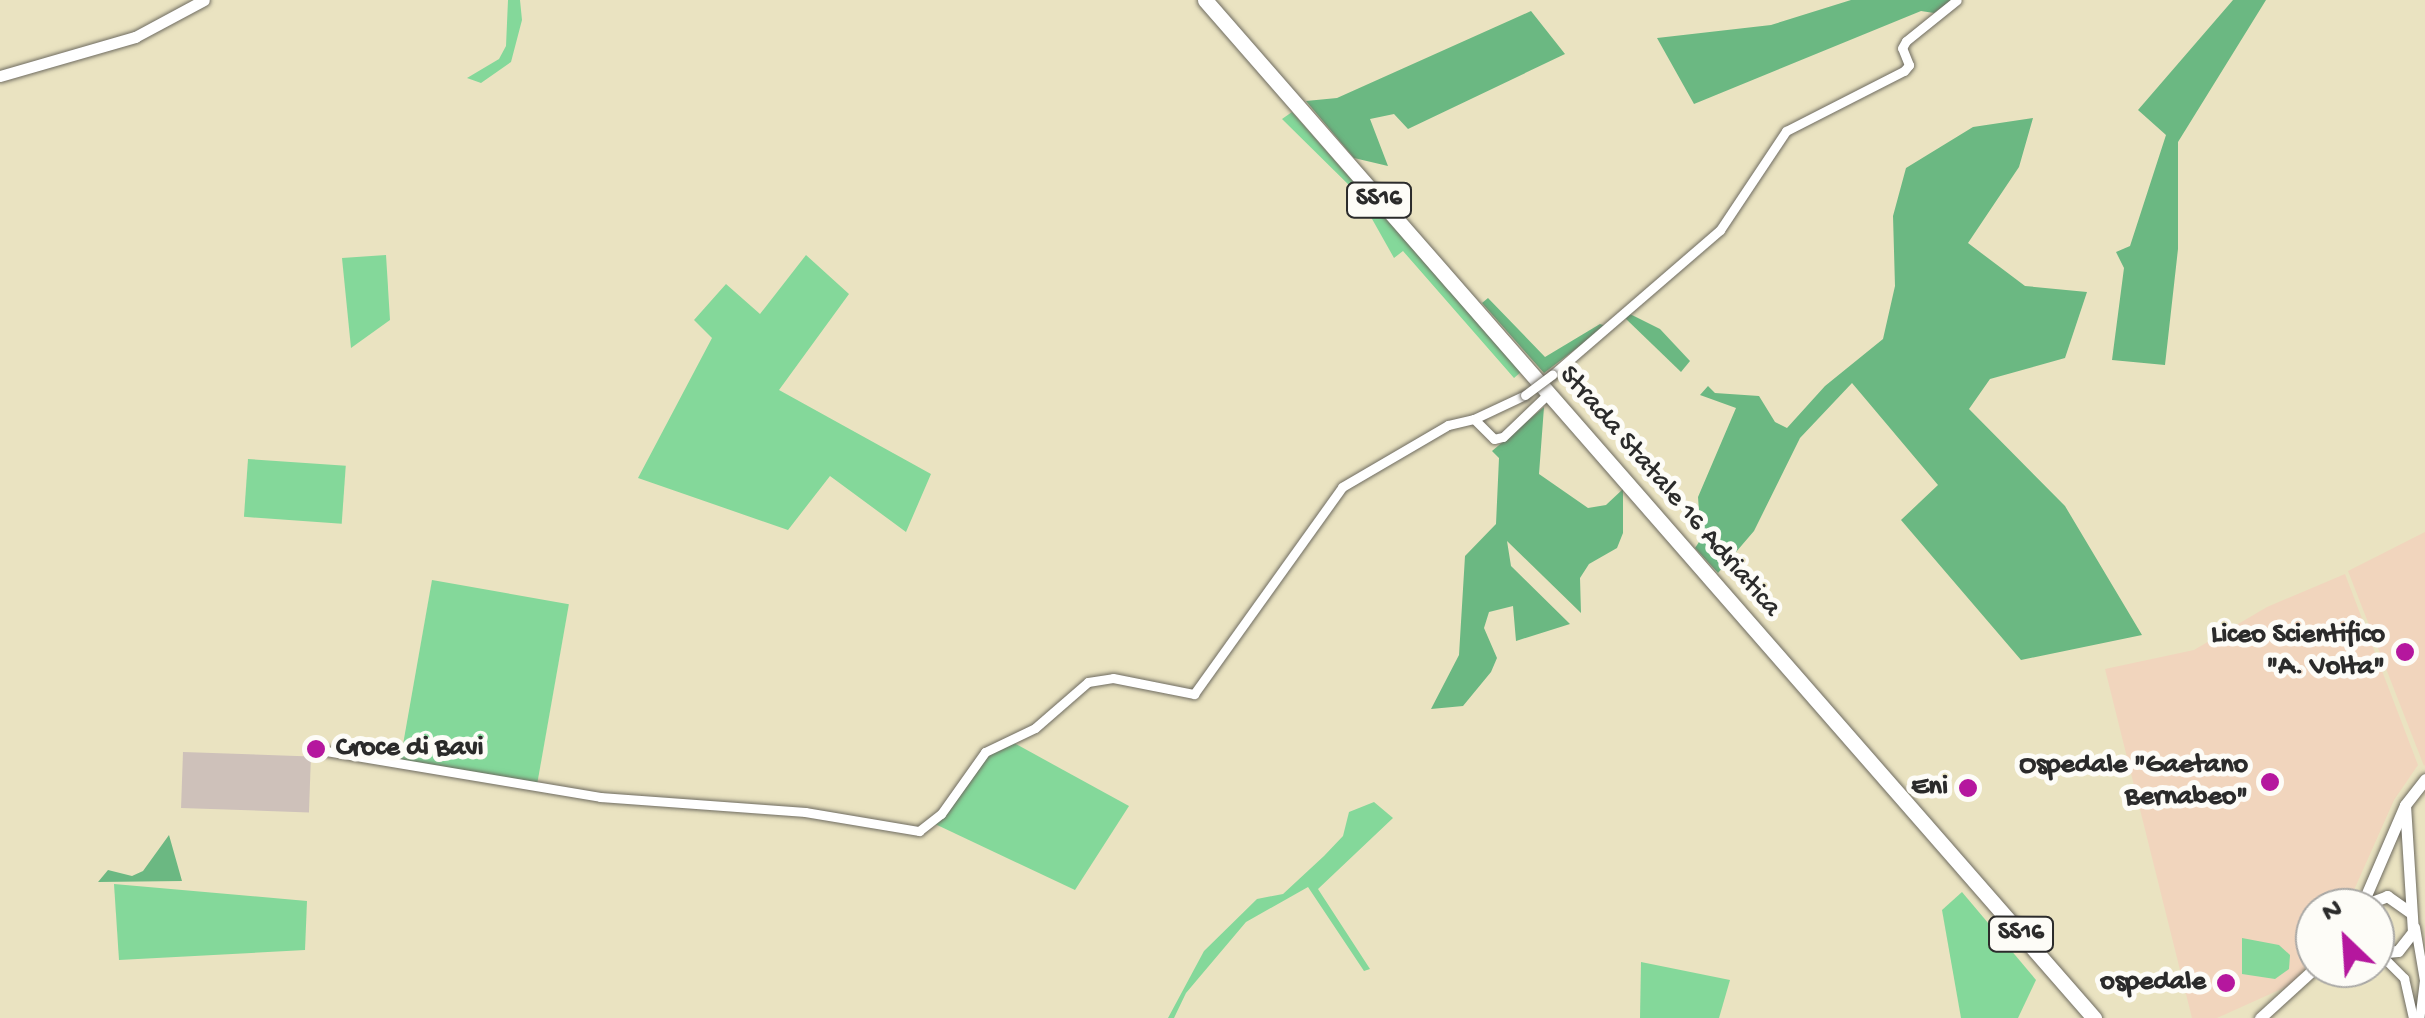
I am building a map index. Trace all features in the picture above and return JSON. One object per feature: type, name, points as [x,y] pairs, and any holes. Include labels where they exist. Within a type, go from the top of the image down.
[{"type":"main road","name":"Strada Statale 16 Adriatica","points":[[1204,0],[2094,1018]]},
{"type":"street","points":[[0,76],[124,41],[204,0]]},
{"type":"street","points":[[320,750],[600,797],[804,812],[919,830],[941,814],[986,752],[1034,728],[1088,682],[1113,678],[1194,694],[1342,487],[1421,438],[1474,420],[1552,375],[1720,230],[1786,131],[1904,71],[1909,65],[1902,48],[1906,40],[1957,0]]},
{"type":"street","points":[[1474,420],[1494,439],[1503,437],[1552,396]]},
{"type":"street","points":[[2370,888],[2405,805],[2423,785]]},
{"type":"street","points":[[2405,805],[2413,920],[2424,980],[2416,1018]]},
{"type":"street","points":[[2395,900],[2404,904],[2413,920],[2405,946],[2395,949]]},
{"type":"street","points":[[2395,972],[2406,983],[2416,1018]]},
{"type":"street","points":[[2260,1018],[2295,986]]},
{"type":"shaded area","points":[[2425,532],[2425,765],[2424,766],[2348,571]]},
{"type":"shaded area","name":"Ospedale \"Gaetano Bernabeo\"","points":[[2345,574],[2418,765],[2394,800],[2355,888],[2295,888],[2295,980],[2217,1018],[2192,1018],[2105,669],[2194,650],[2267,607]]},
{"type":"shaded area","points":[[183,752],[311,756],[309,812],[181,808]]},
{"type":"green space","points":[[508,0],[520,0],[522,20],[511,62],[481,83],[467,78],[499,59],[506,46]]},
{"type":"green space","points":[[1851,0],[1952,0],[1934,13],[1921,11],[1694,104],[1657,38],[1771,25]]},
{"type":"green space","points":[[2233,0],[2266,0],[2178,142],[2178,249],[2165,365],[2112,360],[2124,268],[2116,252],[2130,246],[2166,135],[2138,110]]},
{"type":"green space","points":[[1531,11],[1565,54],[1408,129],[1394,114],[1370,119],[1388,166],[1354,158],[1306,101],[1337,98]]},
{"type":"green space","points":[[1292,112],[1521,372],[1514,378],[1403,251],[1394,258],[1358,194],[1282,119]]},
{"type":"green space","points":[[2033,118],[2019,167],[1968,243],[2025,286],[2087,292],[2065,358],[1990,379],[1969,409],[2065,506],[2142,635],[2021,660],[1901,520],[1938,485],[1852,383],[1800,438],[1754,531],[1718,573],[1695,548],[1701,539],[1698,497],[1736,408],[1700,395],[1708,386],[1715,393],[1759,396],[1775,422],[1787,428],[1825,386],[1883,339],[1895,286],[1893,216],[1906,168],[1973,127]]},
{"type":"green space","points":[[386,255],[390,320],[351,348],[342,258]]},
{"type":"green space","points":[[806,255],[849,294],[779,390],[931,474],[906,532],[830,476],[788,530],[638,478],[712,338],[694,320],[726,284],[760,314]]},
{"type":"green space","points":[[1488,298],[1545,357],[1600,324],[1606,326],[1544,373],[1482,303]]},
{"type":"green space","points":[[1630,314],[1660,329],[1690,361],[1681,372],[1625,318]]},
{"type":"green space","points":[[1544,407],[1539,474],[1588,508],[1606,505],[1623,489],[1623,533],[1617,548],[1589,564],[1580,578],[1581,613],[1507,541],[1511,566],[1570,624],[1516,641],[1513,606],[1489,612],[1484,628],[1497,658],[1491,672],[1463,706],[1431,709],[1459,655],[1465,556],[1496,524],[1499,458],[1492,451]]},
{"type":"green space","points":[[248,459],[346,466],[342,524],[244,517]]},
{"type":"green space","points":[[432,580],[569,604],[537,785],[400,761]]},
{"type":"green space","points":[[1014,743],[1129,806],[1075,890],[935,824],[985,756]]},
{"type":"green space","points":[[1374,802],[1393,818],[1318,889],[1370,969],[1364,971],[1308,887],[1246,922],[1186,993],[1174,1018],[1168,1018],[1204,951],[1257,899],[1283,894],[1343,836],[1349,812]]},
{"type":"green space","points":[[169,835],[182,881],[98,882],[108,870],[132,876],[143,871]]},
{"type":"green space","points":[[114,884],[307,901],[305,950],[119,960]]},
{"type":"green space","points":[[1962,892],[2036,980],[2018,1018],[1961,1018],[1942,910]]},
{"type":"green space","points":[[2242,938],[2279,945],[2290,955],[2289,969],[2275,979],[2242,974]]},
{"type":"green space","points":[[1641,962],[1730,980],[1719,1018],[1640,1018]]},
{"type":"place","name":"Liceo Scientifico \"A. Volta\"","points":[[2405,652]]},
{"type":"place","name":"Croce di Bavi","points":[[316,749]]},
{"type":"place","name":"Ospedale \"Gaetano Bernabeo\"","points":[[2270,782]]},
{"type":"place","name":"Eni","points":[[1968,788]]},
{"type":"place","name":"ospedale","points":[[2226,983]]}]
